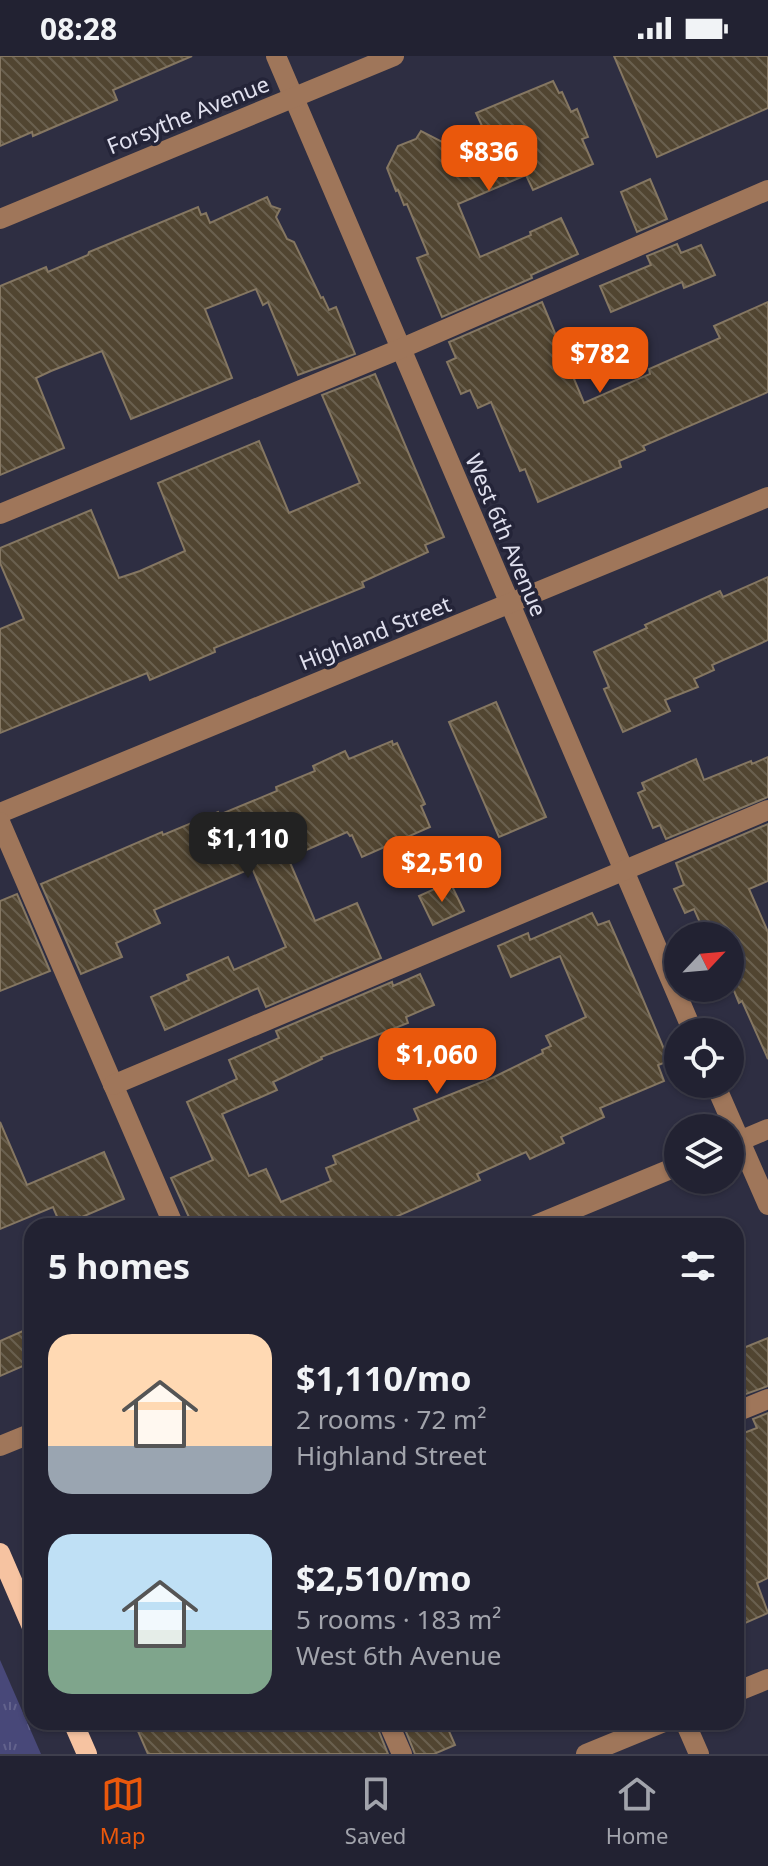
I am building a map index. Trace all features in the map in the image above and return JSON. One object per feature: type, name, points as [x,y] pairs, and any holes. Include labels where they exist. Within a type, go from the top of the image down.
[{"type":"main road","points":[[0,1553],[24,1608]]},
{"type":"main road","points":[[76,1730],[87,1754]]},
{"type":"street","name":"West 6th Avenue","points":[[276,56],[687,1018]]},
{"type":"street","name":"Forsythe Avenue","points":[[0,219],[394,56]]},
{"type":"street","points":[[0,514],[400,349],[768,190]]},
{"type":"street","name":"Highland Street","points":[[0,813],[768,497]]},
{"type":"street","points":[[113,1085],[768,810]]},
{"type":"street","points":[[0,822],[171,1218]]},
{"type":"street","points":[[744,1139],[768,1129]]},
{"type":"street","points":[[744,1160],[768,1205]]},
{"type":"street","points":[[552,1218],[664,1172]]},
{"type":"street","points":[[744,1409],[768,1399]]},
{"type":"street","points":[[0,1446],[24,1436]]},
{"type":"street","points":[[744,1689],[768,1679]]},
{"type":"street","points":[[392,1730],[402,1754]]},
{"type":"street","points":[[586,1754],[644,1730]]},
{"type":"street","points":[[688,1730],[699,1754]]},
{"type":"green space","points":[[0,1660],[24,1715],[24,1730],[31,1730],[41,1754],[0,1754]]},
{"type":"building","points":[[0,56],[192,56],[113,90],[117,100],[33,136],[32,132],[0,146]]},
{"type":"building","points":[[614,56],[768,56],[768,108],[657,157]]},
{"type":"building","points":[[553,81],[571,112],[577,109],[588,137],[582,139],[593,164],[533,190],[526,175],[458,204],[480,257],[561,218],[578,254],[531,275],[532,278],[442,317],[417,258],[428,254],[407,204],[404,205],[396,191],[387,168],[398,146],[416,139],[421,131],[446,144],[483,128],[476,113]]},
{"type":"building","points":[[650,179],[667,219],[637,232],[621,192]]},
{"type":"building","points":[[267,197],[271,206],[280,209],[276,217],[287,239],[294,242],[321,298],[329,310],[336,307],[355,354],[298,375],[268,302],[263,305],[256,289],[205,309],[232,378],[131,419],[102,351],[51,371],[36,378],[64,448],[0,475],[0,286],[46,267],[48,272],[198,207],[201,215],[206,213],[210,223]]},
{"type":"building","points":[[677,244],[681,253],[701,245],[715,275],[684,288],[682,282],[611,312],[600,286],[651,265],[647,256]]},
{"type":"building","points":[[542,302],[584,403],[650,374],[649,369],[720,338],[714,326],[768,302],[768,392],[643,446],[645,450],[619,461],[621,467],[538,502],[525,469],[520,471],[491,402],[478,408],[470,390],[461,394],[447,362],[456,358],[449,342]]},
{"type":"building","points":[[375,374],[444,537],[425,545],[428,552],[362,582],[364,587],[214,648],[215,652],[150,680],[147,673],[0,733],[0,629],[24,619],[0,563],[0,548],[91,510],[119,578],[140,571],[185,551],[158,483],[259,441],[289,513],[360,483],[322,395]]},
{"type":"building","points":[[768,577],[768,640],[712,665],[714,670],[694,679],[698,687],[665,700],[670,711],[623,732],[604,689],[609,687],[594,652],[720,591],[723,597]]},
{"type":"building","points":[[496,702],[546,817],[499,837],[449,722]]},
{"type":"building","points":[[392,741],[393,745],[397,743],[425,804],[421,806],[430,827],[362,857],[352,835],[347,832],[288,858],[315,921],[357,903],[381,958],[266,1007],[258,988],[165,1030],[151,997],[189,980],[187,975],[228,957],[234,970],[286,947],[252,868],[154,910],[160,923],[116,943],[122,957],[81,974],[41,884],[162,832],[163,835],[277,791],[276,787],[315,771],[313,766],[345,751],[349,759]]},
{"type":"building","points":[[768,757],[768,797],[666,839],[660,825],[653,828],[638,793],[645,790],[642,783],[696,759],[704,780]]},
{"type":"building","points":[[768,824],[768,881],[749,889],[768,932],[768,1059],[742,1002],[744,922],[700,922],[694,909],[685,913],[674,889],[684,885],[676,863]]},
{"type":"building","points":[[450,882],[464,911],[433,925],[419,896]]},
{"type":"building","points":[[17,894],[50,971],[0,991],[0,901]]},
{"type":"building","points":[[592,913],[598,925],[609,921],[664,1049],[664,1063],[658,1065],[664,1081],[600,1108],[604,1117],[561,1137],[564,1143],[530,1159],[526,1152],[477,1174],[480,1180],[393,1218],[189,1218],[171,1178],[213,1160],[187,1102],[237,1079],[229,1060],[279,1038],[276,1031],[392,982],[393,986],[420,974],[434,1005],[406,1017],[408,1023],[321,1057],[273,1082],[277,1090],[222,1114],[249,1176],[266,1169],[281,1202],[331,1181],[326,1168],[336,1164],[333,1156],[419,1120],[414,1109],[492,1078],[543,1053],[542,1050],[551,1046],[546,1036],[586,1017],[560,956],[511,977],[498,946],[528,933],[530,940]]},
{"type":"building","points":[[0,1122],[27,1185],[104,1152],[124,1199],[80,1218],[58,1218],[53,1207],[0,1229]]},
{"type":"building","points":[[24,1330],[24,1366],[0,1376],[0,1341]]},
{"type":"building","points":[[768,1338],[768,1386],[744,1395],[744,1348]]},
{"type":"building","points":[[768,1413],[768,1578],[757,1583],[768,1613],[744,1624],[744,1433],[757,1428],[753,1419]]},
{"type":"building","points":[[138,1730],[378,1730],[388,1754],[148,1754]]},
{"type":"building","points":[[405,1730],[448,1730],[455,1745],[434,1754],[415,1754]]}]
